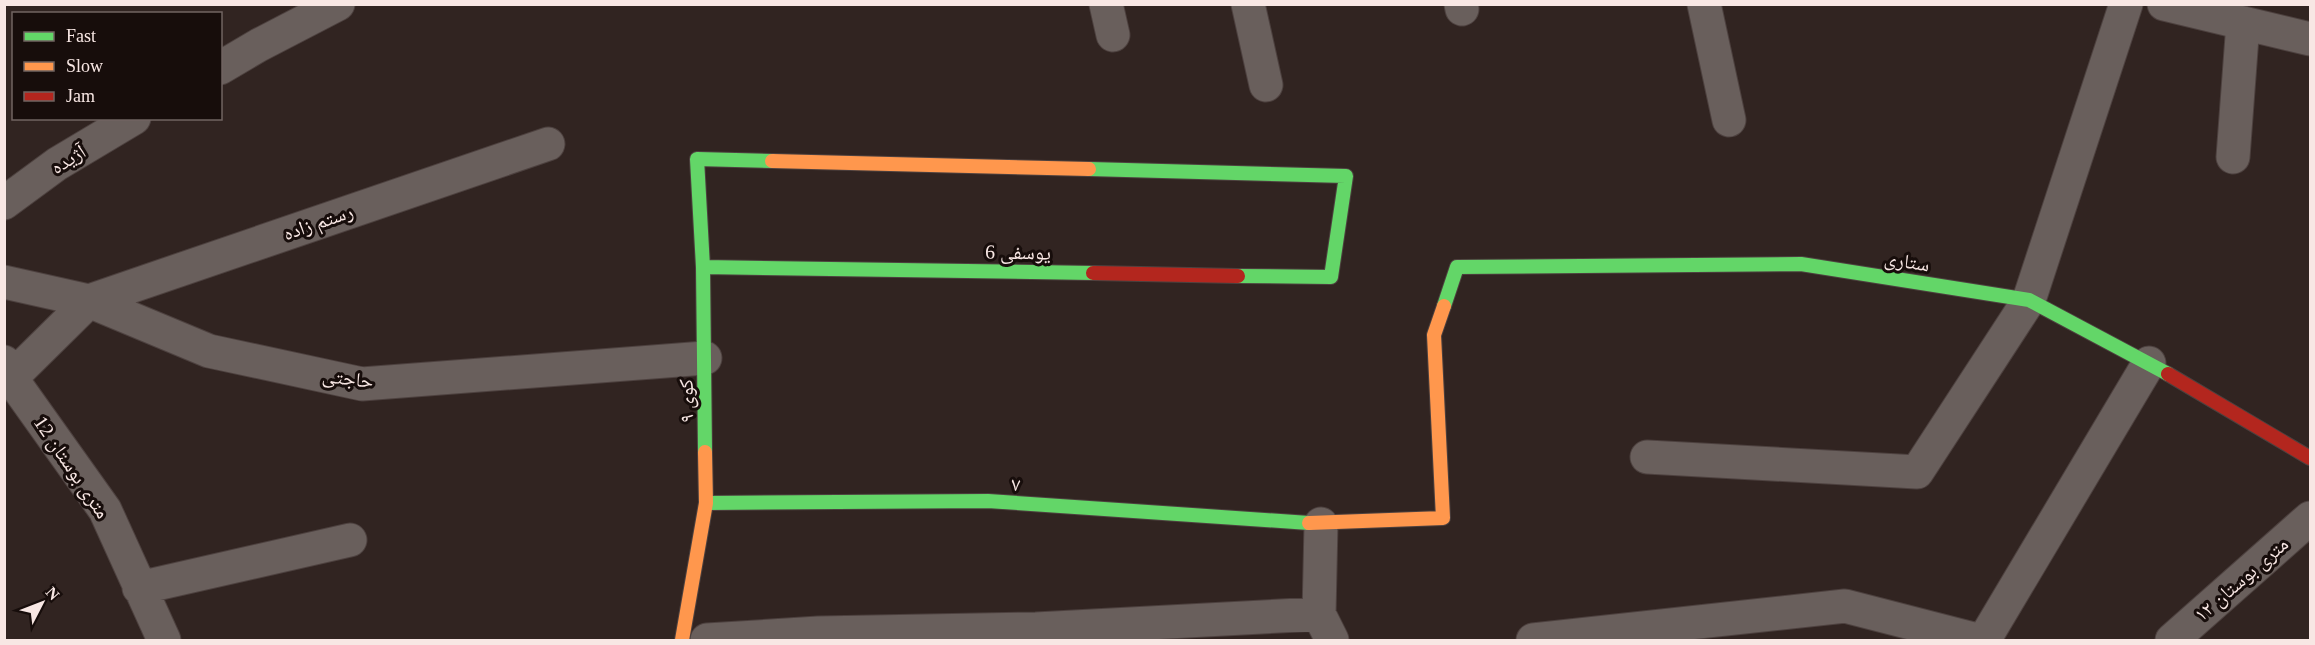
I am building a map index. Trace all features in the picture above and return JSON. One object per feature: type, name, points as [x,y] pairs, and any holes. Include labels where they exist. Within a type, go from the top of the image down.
[{"type":"street","points":[[222,67],[338,4]]},
{"type":"street","points":[[1248,4],[1266,85]]},
{"type":"street","points":[[1704,4],[1729,120]]},
{"type":"street","points":[[1647,457],[1917,472],[2029,300],[2126,4]]},
{"type":"street","points":[[2164,4],[2202,8],[2243,23],[2310,39]]},
{"type":"street","points":[[2233,157],[2243,23]]},
{"type":"street","name":"آژیده","points":[[4,203],[57,164],[131,120]]},
{"type":"street","name":"رستم زاده","points":[[89,301],[548,144]]},
{"type":"street","name":"کوی ۹","points":[[682,640],[706,503],[703,267],[697,159],[1346,176],[1331,277]]},
{"type":"street","name":"ستاری","points":[[1457,267],[1801,264],[2029,300],[2149,363],[2310,458]]},
{"type":"street","name":"یوسفی 6","points":[[703,267],[1331,277]]},
{"type":"street","name":"۷","points":[[706,503],[988,501],[1321,524],[1443,518],[1434,334],[1457,267]]},
{"type":"street","name":"حاجتی","points":[[4,282],[89,301],[209,351],[362,384],[705,358]]},
{"type":"street","points":[[8,370],[89,301]]},
{"type":"street","points":[[1984,640],[2149,363]]},
{"type":"street","name":"12 متری بوستان","points":[[8,370],[105,510],[164,640]]},
{"type":"street","name":"۱۲ متری بوستان","points":[[2172,640],[2310,518]]},
{"type":"street","points":[[707,640],[819,633],[1326,627],[1321,524]]},
{"type":"street","points":[[139,588],[351,540]]},
{"type":"street","points":[[1533,640],[1845,606],[1977,640]]},
{"type":"traffic: fast","points":[[705,452],[703,267],[697,159],[772,161]]},
{"type":"traffic: fast","points":[[1089,169],[1346,176],[1331,277],[1238,276]]},
{"type":"traffic: fast","points":[[1444,306],[1457,267],[1801,264],[2029,300],[2168,374]]},
{"type":"traffic: fast","points":[[703,267],[1093,273]]},
{"type":"traffic: fast","points":[[706,503],[988,501],[1309,523]]},
{"type":"traffic: slow","points":[[772,161],[1089,169]]},
{"type":"traffic: slow","points":[[1309,523],[1443,518],[1434,335],[1444,306]]},
{"type":"traffic: slow","points":[[682,640],[706,503],[705,452]]},
{"type":"traffic: jam","points":[[1093,273],[1238,276]]},
{"type":"traffic: jam","points":[[2168,374],[2310,458]]}]
